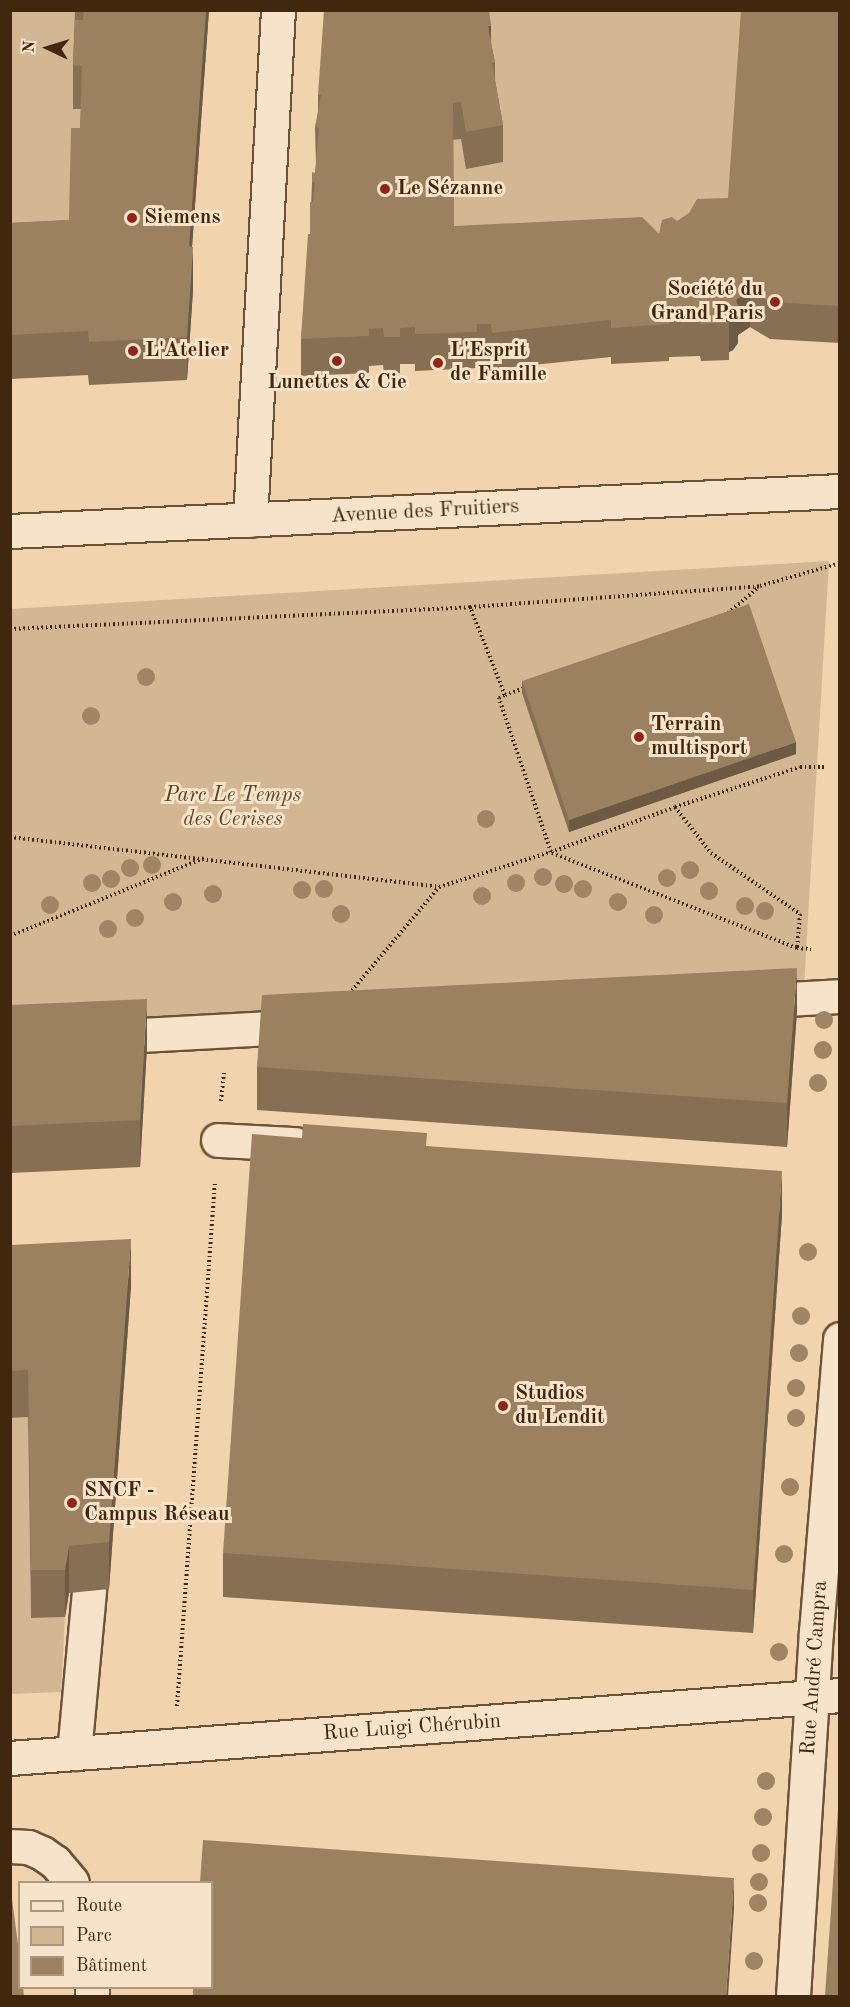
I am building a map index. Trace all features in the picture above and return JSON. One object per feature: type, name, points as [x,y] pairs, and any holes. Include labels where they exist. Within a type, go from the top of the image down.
[{"type":"street","points":[[249,520],[278,10]]},
{"type":"street","name":"Avenue des Fruitiers","points":[[10,531],[840,491]]},
{"type":"street","points":[[725,1002],[840,996]]},
{"type":"street","points":[[10,1042],[329,1024]]},
{"type":"street","points":[[218,1140],[324,1146]]},
{"type":"street","name":"Rue André Campra","points":[[793,1996],[826,1696],[840,1339]]},
{"type":"street","points":[[74,1753],[89,1591]]},
{"type":"street","name":"Rue Luigi Chérubin","points":[[10,1758],[826,1696]]},
{"type":"street","points":[[10,1846],[28,1847],[42,1853],[55,1862],[71,1881]]},
{"type":"path","points":[[10,629],[471,607],[760,586],[840,563]]},
{"type":"path","points":[[724,616],[760,586]]},
{"type":"path","points":[[471,607],[505,695]]},
{"type":"path","points":[[527,687],[499,698],[551,852]]},
{"type":"path","points":[[10,837],[439,887],[551,852],[675,807],[800,767],[825,767]]},
{"type":"path","points":[[675,807],[711,853],[800,914],[797,948]]},
{"type":"path","points":[[551,852],[797,948],[811,949]]},
{"type":"path","points":[[10,936],[204,858]]},
{"type":"path","points":[[329,1024],[439,887]]},
{"type":"path","points":[[174,1746],[226,1030]]},
{"type":"green space","points":[[11,11],[76,11],[73,109],[82,109],[80,172],[69,263],[11,266]]},
{"type":"green space","points":[[456,11],[743,11],[728,234],[454,263],[453,140],[461,139]]},
{"type":"green space","name":"Parc Le Temps des Cerises","points":[[829,561],[804,986],[11,1035],[11,609]]},
{"type":"green space","points":[[28,1417],[31,1618],[65,1617],[61,1692],[11,1694],[11,1418]]},
{"type":"building","name":"Siemens","points":[[84,10],[206,10],[189,246],[193,247],[187,337],[89,342],[88,331],[10,335],[10,223],[69,220],[71,128],[80,128],[82,66],[73,65],[75,20],[83,20]]},
{"type":"building","name":"Le Sézanne","points":[[324,10],[489,10],[491,25],[488,26],[495,63],[492,63],[503,125],[466,132],[461,102],[453,103],[454,226],[642,217],[659,234],[662,220],[672,217],[677,221],[689,213],[697,199],[728,198],[741,10],[840,10],[840,306],[770,302],[750,290],[736,300],[738,306],[733,314],[726,316],[719,311],[715,315],[729,323],[701,324],[700,319],[669,320],[669,324],[611,328],[611,320],[492,333],[491,324],[477,324],[477,332],[415,334],[415,327],[400,328],[400,337],[384,337],[383,328],[369,329],[369,336],[301,339],[308,234],[310,234],[310,202],[313,202],[315,182],[312,182],[312,172],[315,173],[319,128],[315,127],[321,95],[318,95]]},
{"type":"building","points":[[749,604],[796,742],[569,820],[522,681]]},
{"type":"building","points":[[797,968],[787,1103],[257,1067],[262,995]]},
{"type":"building","points":[[147,999],[140,1120],[10,1126],[10,1005]]},
{"type":"building","name":"Studios du Lendit","points":[[303,1124],[427,1133],[426,1146],[782,1171],[753,1590],[223,1553],[252,1134],[302,1138]]},
{"type":"building","name":"SNCF - Campus Réseau","points":[[131,1239],[109,1542],[69,1546],[65,1570],[31,1570],[28,1370],[10,1371],[10,1245]]},
{"type":"building","points":[[840,1781],[840,1996],[825,1996]]},
{"type":"building","points":[[203,1840],[734,1878],[726,1996],[193,1996],[193,1989],[213,1989],[213,1881],[200,1881]]},
{"type":"building","points":[[10,1884],[18,1944],[18,1989],[23,1989],[24,1996],[10,1996]]},
{"type":"place","name":"Le Sézanne","points":[[385,189]]},
{"type":"place","name":"Siemens","points":[[132,218]]},
{"type":"place","name":"Société du Grand Paris","points":[[775,302]]},
{"type":"place","name":"L'Atelier","points":[[133,351]]},
{"type":"place","name":"Lunettes & Cie","points":[[337,361]]},
{"type":"place","name":"L'Esprit de Famille","points":[[438,363]]},
{"type":"place","name":"Terrain multisport","points":[[639,737]]},
{"type":"place","name":"Studios du Lendit","points":[[503,1406]]},
{"type":"place","name":"SNCF - Campus Réseau","points":[[72,1503]]}]
